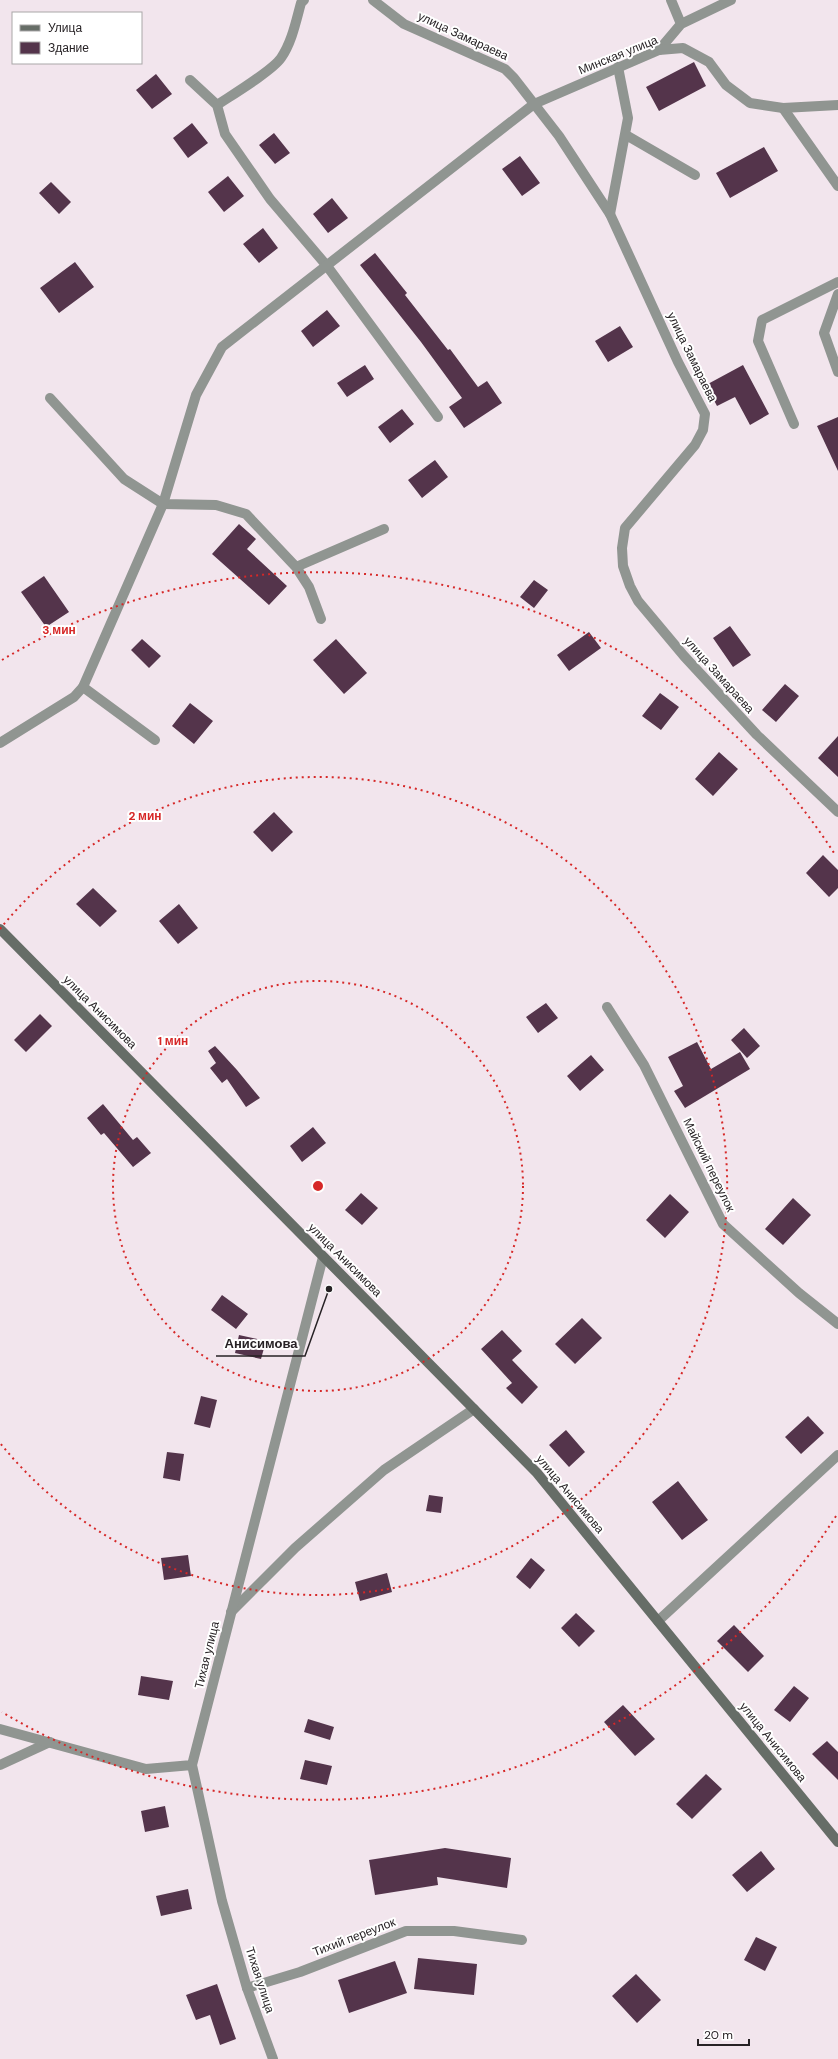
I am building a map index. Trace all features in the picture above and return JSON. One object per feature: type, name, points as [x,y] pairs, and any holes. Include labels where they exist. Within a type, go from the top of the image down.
[{"type":"street","points":[[217,105],[281,59],[291,37],[301,3],[304,0]]},
{"type":"street","name":"улица Замараева","points":[[373,0],[404,24],[505,70],[514,78],[577,161],[610,214],[678,362],[705,414],[703,430],[695,445],[625,528],[622,548],[623,566],[630,586],[638,601],[684,656],[757,735],[838,812]]},
{"type":"street","points":[[671,0],[681,24]]},
{"type":"street","points":[[659,50],[681,24],[731,0]]},
{"type":"street","name":"Минская улица","points":[[83,687],[163,504],[196,395],[222,347],[534,104],[659,50],[683,48],[709,62],[726,85],[750,102],[783,108],[838,105]]},
{"type":"street","points":[[610,214],[628,118],[618,67]]},
{"type":"street","points":[[190,80],[217,105],[225,134],[270,199],[327,266],[438,417]]},
{"type":"street","points":[[783,108],[838,186]]},
{"type":"street","points":[[626,134],[695,175]]},
{"type":"street","points":[[794,424],[758,341],[762,320],[838,282]]},
{"type":"street","points":[[838,294],[824,333],[838,372]]},
{"type":"street","points":[[50,398],[124,479],[163,504],[216,505],[246,514],[296,567],[309,587],[321,619]]},
{"type":"street","points":[[296,567],[384,529]]},
{"type":"street","points":[[0,743],[74,697],[83,687],[156,740]]},
{"type":"street","name":"улица Анисимова","points":[[0,929],[537,1473],[838,1842]]},
{"type":"street","name":"Майский переулок","points":[[607,1008],[648,1072],[723,1224],[799,1293],[838,1324]]},
{"type":"street","name":"Тихая улица","points":[[273,2059],[247,1988],[222,1901],[192,1766],[324,1257]]},
{"type":"street","points":[[231,1612],[295,1548],[384,1470],[474,1409]]},
{"type":"street","points":[[658,1621],[838,1455]]},
{"type":"street","points":[[0,1729],[146,1769],[192,1766]]},
{"type":"street","points":[[0,1765],[50,1742]]},
{"type":"street","name":"Тихий переулок","points":[[247,1988],[300,1972],[406,1931],[454,1931],[522,1940]]},
{"type":"building","points":[[694,62],[706,86],[659,111],[646,87]]},
{"type":"building","points":[[156,74],[172,94],[152,109],[136,90]]},
{"type":"building","points":[[192,123],[208,143],[188,158],[173,138]]},
{"type":"building","points":[[274,133],[290,153],[275,164],[259,145]]},
{"type":"building","points":[[764,147],[778,171],[730,198],[716,173]]},
{"type":"building","points":[[520,156],[540,183],[522,196],[502,169]]},
{"type":"building","points":[[228,176],[244,196],[224,212],[208,192]]},
{"type":"building","points":[[51,182],[71,202],[59,214],[39,193]]},
{"type":"building","points":[[332,198],[348,218],[328,233],[313,214]]},
{"type":"building","points":[[263,228],[278,248],[259,263],[243,244]]},
{"type":"building","points":[[375,253],[407,293],[405,295],[448,350],[450,349],[478,387],[487,381],[502,403],[464,428],[449,407],[462,398],[421,342],[360,265]]},
{"type":"building","points":[[75,262],[94,287],[59,313],[40,288]]},
{"type":"building","points":[[327,310],[340,326],[313,347],[301,331]]},
{"type":"building","points":[[620,326],[633,347],[608,362],[595,341]]},
{"type":"building","points":[[365,365],[374,379],[347,397],[337,383]]},
{"type":"building","points":[[743,365],[769,414],[750,425],[735,397],[717,406],[706,385]]},
{"type":"building","points":[[402,409],[414,424],[390,443],[378,427]]},
{"type":"building","points":[[838,417],[838,471],[817,426]]},
{"type":"building","points":[[435,460],[448,477],[422,498],[408,480]]},
{"type":"building","points":[[239,524],[256,539],[247,549],[287,586],[269,605],[212,554]]},
{"type":"building","points":[[44,576],[69,612],[46,627],[21,592]]},
{"type":"building","points":[[534,580],[548,590],[534,608],[520,597]]},
{"type":"building","points":[[730,626],[751,655],[733,667],[713,638]]},
{"type":"building","points":[[589,632],[601,648],[569,671],[557,655]]},
{"type":"building","points":[[142,639],[161,656],[149,668],[131,650]]},
{"type":"building","points":[[336,639],[367,673],[344,694],[313,660]]},
{"type":"building","points":[[785,684],[799,696],[776,722],[762,710]]},
{"type":"building","points":[[660,693],[679,707],[661,730],[642,716]]},
{"type":"building","points":[[190,703],[213,721],[194,744],[172,726]]},
{"type":"building","points":[[838,736],[838,777],[818,758]]},
{"type":"building","points":[[719,752],[738,769],[713,796],[695,779]]},
{"type":"building","points":[[274,812],[293,832],[272,852],[253,832]]},
{"type":"building","points":[[823,855],[838,870],[838,888],[829,897],[806,873]]},
{"type":"building","points":[[93,888],[117,911],[100,927],[76,904]]},
{"type":"building","points":[[179,904],[198,928],[178,944],[159,921]]},
{"type":"building","points":[[546,1003],[558,1018],[538,1033],[526,1017]]},
{"type":"building","points":[[40,1014],[52,1026],[26,1052],[14,1040]]},
{"type":"building","points":[[744,1028],[760,1046],[747,1058],[731,1040]]},
{"type":"building","points":[[697,1042],[711,1069],[740,1052],[750,1069],[685,1108],[674,1091],[683,1086],[668,1057]]},
{"type":"building","points":[[215,1046],[260,1098],[246,1107],[227,1079],[222,1083],[210,1068],[216,1063],[208,1051]]},
{"type":"building","points":[[591,1055],[604,1070],[580,1091],[567,1076]]},
{"type":"building","points":[[103,1104],[133,1140],[137,1137],[151,1153],[133,1167],[104,1133],[101,1135],[87,1118]]},
{"type":"building","points":[[313,1127],[326,1143],[302,1162],[290,1146]]},
{"type":"building","points":[[361,1193],[378,1208],[362,1225],[345,1210]]},
{"type":"building","points":[[670,1194],[689,1212],[665,1238],[646,1220]]},
{"type":"building","points":[[793,1198],[811,1215],[783,1245],[765,1229]]},
{"type":"building","points":[[222,1295],[248,1314],[236,1329],[211,1310]]},
{"type":"building","points":[[582,1318],[602,1338],[575,1364],[555,1344]]},
{"type":"building","points":[[502,1330],[522,1351],[512,1360],[538,1387],[522,1404],[506,1388],[512,1383],[481,1349]]},
{"type":"building","points":[[239,1335],[266,1341],[261,1359],[235,1353]]},
{"type":"building","points":[[201,1396],[217,1400],[210,1428],[194,1424]]},
{"type":"building","points":[[808,1416],[824,1433],[801,1454],[785,1437]]},
{"type":"building","points":[[566,1430],[585,1452],[569,1467],[549,1445]]},
{"type":"building","points":[[167,1452],[184,1454],[180,1481],[163,1478]]},
{"type":"building","points":[[678,1481],[708,1520],[682,1540],[652,1502]]},
{"type":"building","points":[[429,1495],[443,1497],[441,1513],[426,1511]]},
{"type":"building","points":[[188,1555],[191,1576],[164,1580],[161,1558]]},
{"type":"building","points":[[531,1558],[545,1570],[530,1589],[516,1577]]},
{"type":"building","points":[[387,1573],[392,1592],[360,1601],[355,1582]]},
{"type":"building","points":[[576,1613],[595,1631],[579,1647],[561,1628]]},
{"type":"building","points":[[734,1625],[764,1656],[748,1672],[717,1641]]},
{"type":"building","points":[[141,1676],[173,1681],[169,1700],[138,1695]]},
{"type":"building","points":[[794,1686],[809,1698],[790,1722],[774,1710]]},
{"type":"building","points":[[623,1705],[655,1739],[635,1756],[604,1722]]},
{"type":"building","points":[[308,1719],[334,1727],[330,1740],[304,1732]]},
{"type":"building","points":[[827,1741],[838,1752],[838,1780],[812,1754]]},
{"type":"building","points":[[305,1760],[332,1766],[327,1785],[300,1779]]},
{"type":"building","points":[[706,1774],[722,1789],[692,1819],[676,1804]]},
{"type":"building","points":[[165,1806],[169,1827],[145,1832],[141,1811]]},
{"type":"building","points":[[445,1848],[511,1858],[507,1888],[437,1877],[438,1885],[375,1895],[369,1860]]},
{"type":"building","points":[[761,1851],[775,1869],[747,1892],[732,1875]]},
{"type":"building","points":[[188,1889],[192,1909],[161,1916],[156,1896]]},
{"type":"building","points":[[756,1937],[777,1947],[765,1971],[744,1960]]},
{"type":"building","points":[[418,1958],[477,1964],[474,1995],[414,1989]]},
{"type":"building","points":[[395,1961],[407,1993],[349,2013],[338,1980]]},
{"type":"building","points":[[636,1974],[661,2000],[637,2023],[612,1996]]},
{"type":"building","points":[[217,1984],[236,2039],[220,2045],[210,2015],[196,2020],[186,1995]]},
{"type":"place","name":"Анисимова","points":[[329,1289]]}]
